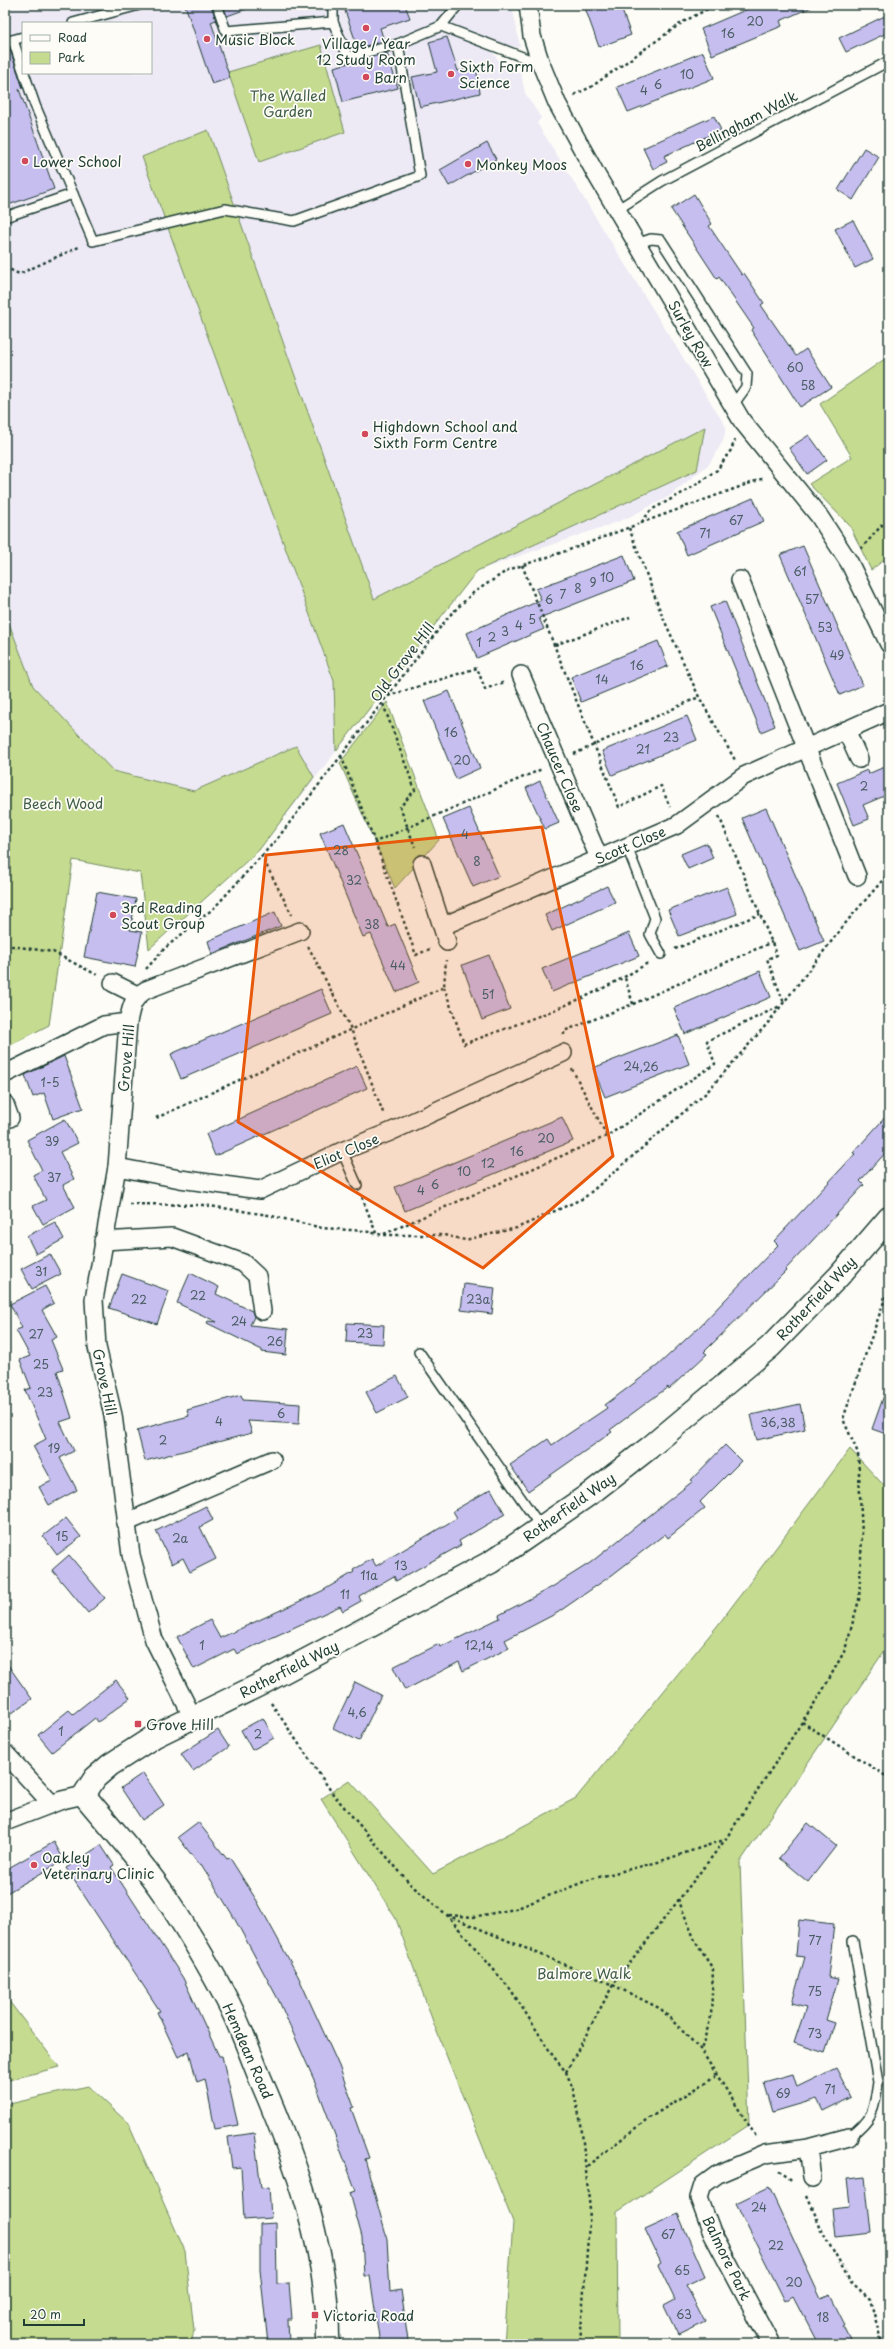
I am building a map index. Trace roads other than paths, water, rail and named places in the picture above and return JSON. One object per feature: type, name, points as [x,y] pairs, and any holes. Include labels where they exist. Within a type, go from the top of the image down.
[{"type":"street","name":"Surley Row","points":[[528,5],[532,36],[541,64],[557,103],[742,421],[819,516],[849,562],[889,644]]},
{"type":"street","points":[[740,580],[857,876]]},
{"type":"street","name":"Chaucer Close","points":[[521,675],[599,858]]},
{"type":"street","name":"Scott Close","points":[[422,864],[445,934],[599,858],[677,824],[744,776],[889,711]]},
{"type":"street","points":[[846,730],[859,760]]},
{"type":"street","points":[[113,983],[137,995],[300,931]]},
{"type":"street","name":"Grove Hill","points":[[137,995],[132,1005],[128,1022],[117,1167],[94,1300],[97,1347],[113,1415],[130,1555],[154,1640],[192,1716]]},
{"type":"street","points":[[5,1074],[104,1025],[128,1022]]},
{"type":"street","name":"Eliot Close","points":[[117,1167],[180,1179],[260,1190],[342,1151],[390,1132],[563,1053]]},
{"type":"street","name":"Rotherfield Way","points":[[192,1716],[259,1685],[491,1562],[591,1493],[649,1448],[770,1347],[839,1276],[889,1218]]},
{"type":"street","points":[[103,1241],[172,1237],[243,1263],[257,1276],[262,1311]]},
{"type":"street","points":[[125,1523],[272,1460]]},
{"type":"street","points":[[5,1822],[51,1803],[84,1795],[95,1778],[110,1765],[155,1736],[192,1716]]},
{"type":"street","points":[[5,1753],[51,1803]]},
{"type":"street","name":"Hemdean Road","points":[[84,1795],[164,1894],[229,2005],[286,2137],[302,2189],[320,2266],[328,2322],[328,2344]]},
{"type":"street","name":"Balmore Park","points":[[771,2344],[712,2233],[699,2198],[703,2185],[718,2174],[765,2154],[808,2148],[849,2137]]},
{"type":"street","points":[[805,2181],[808,2148]]},
{"type":"lane","points":[[78,22],[138,5]]},
{"type":"lane","points":[[217,5],[226,31],[333,22]]},
{"type":"lane","points":[[333,5],[333,22],[348,57],[398,44],[441,26],[458,5]]},
{"type":"lane","points":[[441,26],[541,64]]},
{"type":"lane","points":[[22,37],[9,41],[22,68]]},
{"type":"lane","points":[[24,74],[34,105],[93,240],[226,209],[294,221],[420,176],[398,44]]},
{"type":"lane","name":"Bellingham Walk","points":[[618,209],[662,182],[889,61]]},
{"type":"lane","points":[[5,217],[73,194]]},
{"type":"lane","points":[[639,243],[651,238],[660,240],[747,374],[746,387],[733,405]]},
{"type":"lane","points":[[627,846],[655,918],[650,934],[661,954]]},
{"type":"lane","points":[[342,1151],[357,1185]]},
{"type":"lane","points":[[419,1352],[541,1527]]},
{"type":"lane","name":"Balmore Park","points":[[849,2137],[868,2122],[875,2105],[878,2082],[853,1941]]},
{"type":"place","name":"Village / Year 12 Study Room","points":[[366,28]]},
{"type":"place","name":"Music Block","points":[[207,39]]},
{"type":"place","name":"Sixth Form Science","points":[[451,74]]},
{"type":"place","name":"Barn","points":[[366,77]]},
{"type":"place","name":"Lower School","points":[[25,161]]},
{"type":"place","name":"Monkey Moos","points":[[468,164]]},
{"type":"place","name":"Highdown School and Sixth Form Centre","points":[[365,434]]},
{"type":"place","name":"3rd Reading Scout Group","points":[[113,915]]},
{"type":"place","name":"Grove Hill","points":[[138,1724]]},
{"type":"place","name":"Oakley Veterinary Clinic","points":[[34,1865]]},
{"type":"place","name":"Victoria Road","points":[[315,2315]]},
{"type":"park label","name":"The Walled Garden","points":[[288,104]]},
{"type":"park label","name":"Beech Wood","points":[[63,803]]},
{"type":"park label","name":"Balmore Walk","points":[[584,1973]]}]
